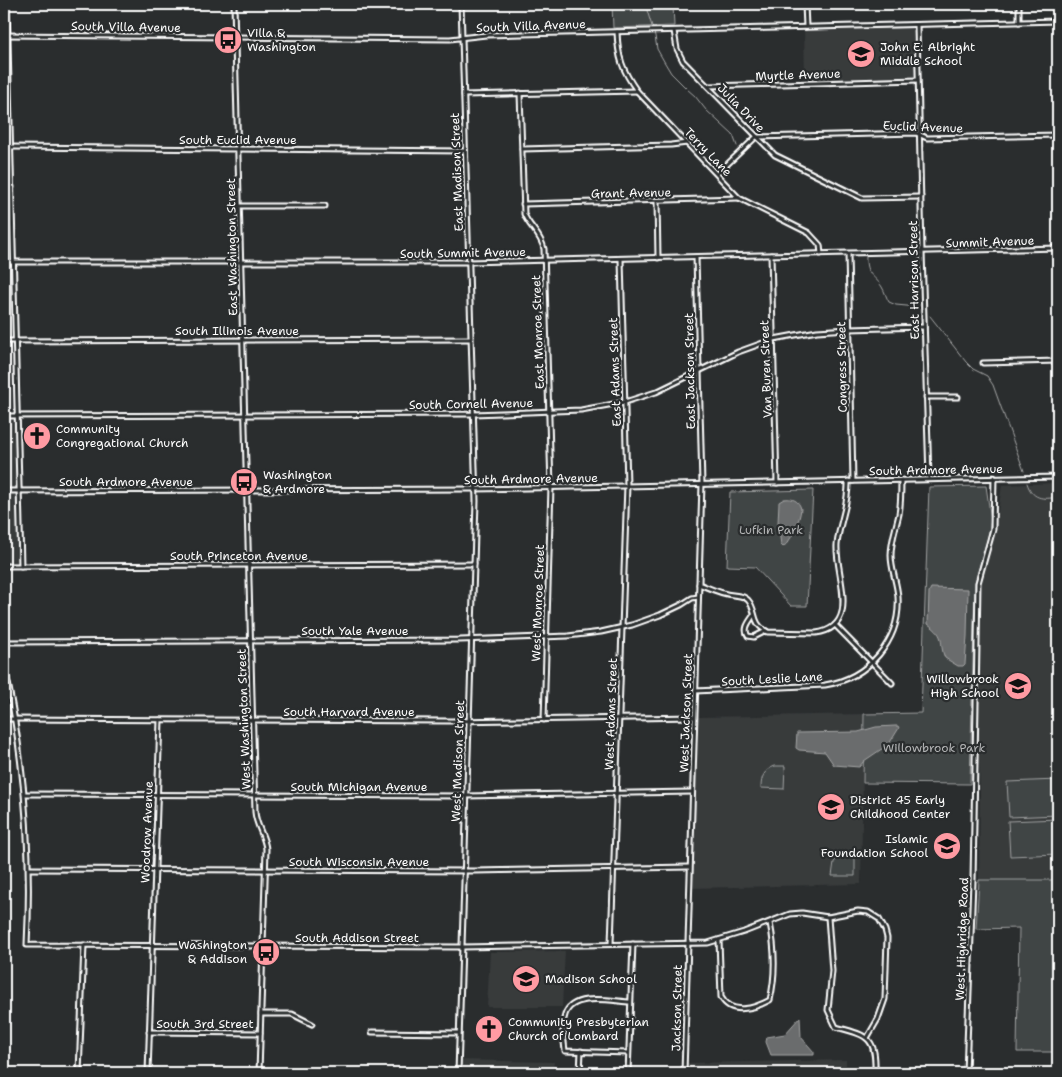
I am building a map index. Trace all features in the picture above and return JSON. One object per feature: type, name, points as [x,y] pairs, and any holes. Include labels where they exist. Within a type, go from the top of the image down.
[{"type":"street","points":[[8,4],[6,35],[10,94],[21,566]]},
{"type":"street","name":"East Washington Street","points":[[234,4],[246,490]]},
{"type":"street","name":"East Madison Street","points":[[462,4],[475,489]]},
{"type":"street","points":[[805,4],[806,27]]},
{"type":"street","points":[[1019,4],[1019,22]]},
{"type":"street","name":"South Villa Avenue","points":[[6,35],[450,39],[486,35],[1058,21]]},
{"type":"street","name":"East Harrison Street","points":[[917,25],[929,478]]},
{"type":"street","name":"Julia Drive","points":[[674,31],[677,49],[684,61],[756,137],[776,155],[862,198],[921,197]]},
{"type":"street","name":"Terry Lane","points":[[617,32],[620,62],[637,91],[739,198],[809,233],[820,245],[821,254]]},
{"type":"street","name":"Myrtle Avenue","points":[[708,86],[918,80]]},
{"type":"street","points":[[464,94],[637,91]]},
{"type":"street","name":"East Monroe Street","points":[[520,93],[524,214],[527,221],[539,234],[543,243],[545,260],[551,487]]},
{"type":"street","points":[[4,94],[10,94]]},
{"type":"street","name":"Euclid Avenue","points":[[756,137],[916,133],[927,138],[1058,135]]},
{"type":"street","points":[[717,174],[756,137]]},
{"type":"street","points":[[522,148],[671,145],[687,143]]},
{"type":"street","name":"South Euclid Avenue","points":[[11,147],[465,151]]},
{"type":"street","points":[[4,187],[12,187]]},
{"type":"street","name":"Grant Avenue","points":[[523,204],[739,198]]},
{"type":"street","points":[[657,201],[658,258]]},
{"type":"street","points":[[240,206],[325,206]]},
{"type":"street","name":"Summit Avenue","points":[[922,252],[1058,248]]},
{"type":"street","name":"South Summit Avenue","points":[[4,262],[468,262],[922,252]]},
{"type":"street","name":"Congress Street","points":[[848,254],[853,481]]},
{"type":"street","name":"Van Buren Street","points":[[771,255],[777,483]]},
{"type":"street","name":"East Jackson Street","points":[[696,257],[702,484]]},
{"type":"street","name":"East Adams Street","points":[[621,259],[627,485]]},
{"type":"street","name":"South Cornell Avenue","points":[[4,416],[473,414],[587,409],[625,402],[656,392],[738,352],[774,338],[849,329],[924,327]]},
{"type":"street","name":"South Illinois Avenue","points":[[4,341],[470,339]]},
{"type":"street","points":[[983,363],[1058,362]]},
{"type":"street","points":[[926,397],[958,397]]},
{"type":"street","name":"West Highridge Road","points":[[966,1073],[973,881],[978,583],[993,529],[994,477]]},
{"type":"street","name":"South Ardmore Avenue","points":[[4,491],[475,489],[929,478],[1058,477]]},
{"type":"street","points":[[873,663],[889,640],[897,616],[898,590],[893,574],[891,556],[892,539],[900,505],[901,480]]},
{"type":"street","points":[[754,616],[746,627],[746,634],[754,637],[766,631],[823,632],[835,625],[842,615],[844,604],[838,566],[837,544],[848,499],[848,481]]},
{"type":"street","name":"West Jackson Street","points":[[687,943],[702,484]]},
{"type":"street","name":"West Adams Street","points":[[612,944],[627,485]]},
{"type":"street","name":"West Monroe Street","points":[[544,720],[551,487]]},
{"type":"street","name":"West Madison Street","points":[[459,1033],[475,489]]},
{"type":"street","name":"West Washington Street","points":[[246,490],[255,795],[257,824],[265,844],[259,1073]]},
{"type":"street","name":"South Princeton Avenue","points":[[4,566],[474,564]]},
{"type":"street","points":[[699,584],[726,594],[746,598],[752,607],[755,621],[766,631]]},
{"type":"street","name":"South Yale Avenue","points":[[4,642],[471,639],[581,635],[623,627],[660,615],[692,598],[698,597]]},
{"type":"street","points":[[835,625],[892,683]]},
{"type":"street","points":[[4,663],[15,719],[25,794],[29,869]]},
{"type":"street","name":"South Leslie Lane","points":[[695,691],[825,685],[846,680],[873,663]]},
{"type":"street","name":"South Harvard Avenue","points":[[4,719],[468,721],[694,717]]},
{"type":"street","name":"Woodrow Avenue","points":[[148,1073],[160,720]]},
{"type":"street","name":"South Michigan Avenue","points":[[25,794],[466,796],[692,792]]},
{"type":"street","name":"South Wisconsin Avenue","points":[[29,869],[464,871],[689,867]]},
{"type":"street","name":"South Addison Street","points":[[29,869],[27,945],[462,947],[708,943],[796,913],[828,916],[858,911],[872,914],[879,919],[886,933],[886,983],[881,1011],[867,1038]]},
{"type":"street","points":[[828,916],[832,971],[832,985],[828,1006],[829,1015],[836,1027],[856,1032],[867,1038],[874,1050],[874,1073]]},
{"type":"street","points":[[719,940],[721,997],[724,1003],[730,1007],[754,1007],[770,1000],[773,987],[774,944],[770,923]]},
{"type":"street","name":"Jackson Street","points":[[684,1073],[687,943]]},
{"type":"street","points":[[628,1073],[633,944]]},
{"type":"street","points":[[78,1073],[84,945]]},
{"type":"street","points":[[628,1053],[565,1051],[564,1017],[571,1004],[585,1000],[630,1002]]},
{"type":"street","points":[[261,1014],[292,1014],[312,1024]]},
{"type":"street","name":"South 3rd Street","points":[[149,1032],[260,1033]]},
{"type":"street","points":[[372,1032],[459,1033],[458,1073]]},
{"type":"street","points":[[580,1073],[581,1051]]},
{"type":"shaded area","name":"John E. Albright Middle School","points":[[916,27],[917,79],[805,82],[804,29]]},
{"type":"shaded area","points":[[4,414],[19,414],[22,568],[4,568]]},
{"type":"shaded area","name":"Willowbrook High School","points":[[1058,483],[1058,880],[979,880],[980,790],[977,697],[980,583],[994,537],[1002,485]]},
{"type":"shaded area","points":[[784,499],[795,500],[799,503],[801,509],[795,530],[783,547],[781,545],[778,523],[779,502]]},
{"type":"shaded area","points":[[931,588],[968,589],[967,636],[965,664],[963,666],[958,666],[945,658],[940,636],[928,624],[929,592]]},
{"type":"shaded area","points":[[864,714],[861,884],[692,888],[698,717]]},
{"type":"shaded area","points":[[898,726],[899,728],[889,744],[864,761],[859,767],[834,765],[825,752],[799,750],[796,748],[797,733],[858,732],[876,727]]},
{"type":"shaded area","name":"Madison School","points":[[565,951],[562,1007],[487,1007],[490,952]]},
{"type":"shaded area","points":[[800,1017],[801,1037],[814,1052],[814,1055],[771,1055],[766,1042],[767,1037],[785,1034]]},
{"type":"shaded area","points":[[459,1060],[554,1062],[553,1073],[459,1073]]},
{"type":"shaded area","points":[[846,1060],[846,1073],[686,1073],[686,1063]]},
{"type":"green space","points":[[612,4],[673,4],[674,26],[613,28]]},
{"type":"green space","name":"Willowbrook Park","points":[[986,486],[991,520],[975,582],[970,784],[863,783],[864,714],[921,713],[929,487]]},
{"type":"green space","name":"Lufkin Park","points":[[813,490],[807,606],[791,606],[755,567],[727,566],[730,492]]},
{"type":"green space","points":[[775,766],[785,766],[784,789],[761,788],[764,774]]},
{"type":"green space","points":[[1058,780],[1058,815],[1009,817],[1007,782]]},
{"type":"green space","points":[[1058,819],[1058,854],[1010,856],[1008,821]]},
{"type":"green space","points":[[843,854],[855,854],[855,876],[832,876],[834,862]]},
{"type":"green space","points":[[979,880],[1058,880],[1058,1052],[1017,1052],[1019,928],[976,929]]},
{"type":"waterway","points":[[645,4],[657,49],[671,73],[733,135],[737,146]]},
{"type":"waterway","points":[[866,256],[867,267],[882,287],[889,302],[896,305],[917,307]]},
{"type":"waterway","points":[[930,316],[966,362],[973,369],[987,376],[993,385],[1024,471]]},
{"type":"waterway","points":[[1027,483],[1032,492],[1038,497],[1058,497]]},
{"type":"waterway","points":[[1057,1073],[1054,1061],[1058,1052]]},
{"type":"place","name":"Villa & Washington","points":[[228,40]]},
{"type":"place","name":"John E. Albright Middle School","points":[[861,54]]},
{"type":"place","name":"Community Congregational Church","points":[[37,436]]},
{"type":"place","name":"Washington & Ardmore","points":[[244,482]]},
{"type":"place","name":"Willowbrook High School","points":[[1018,686]]},
{"type":"place","name":"District 45 Early Childhood Center","points":[[831,807]]},
{"type":"place","name":"Islamic Foundation School","points":[[947,846]]},
{"type":"place","name":"Washington & Addison","points":[[266,952]]},
{"type":"place","name":"Madison School","points":[[526,979]]},
{"type":"place","name":"Community Presbyterian Church of Lombard","points":[[489,1029]]}]
